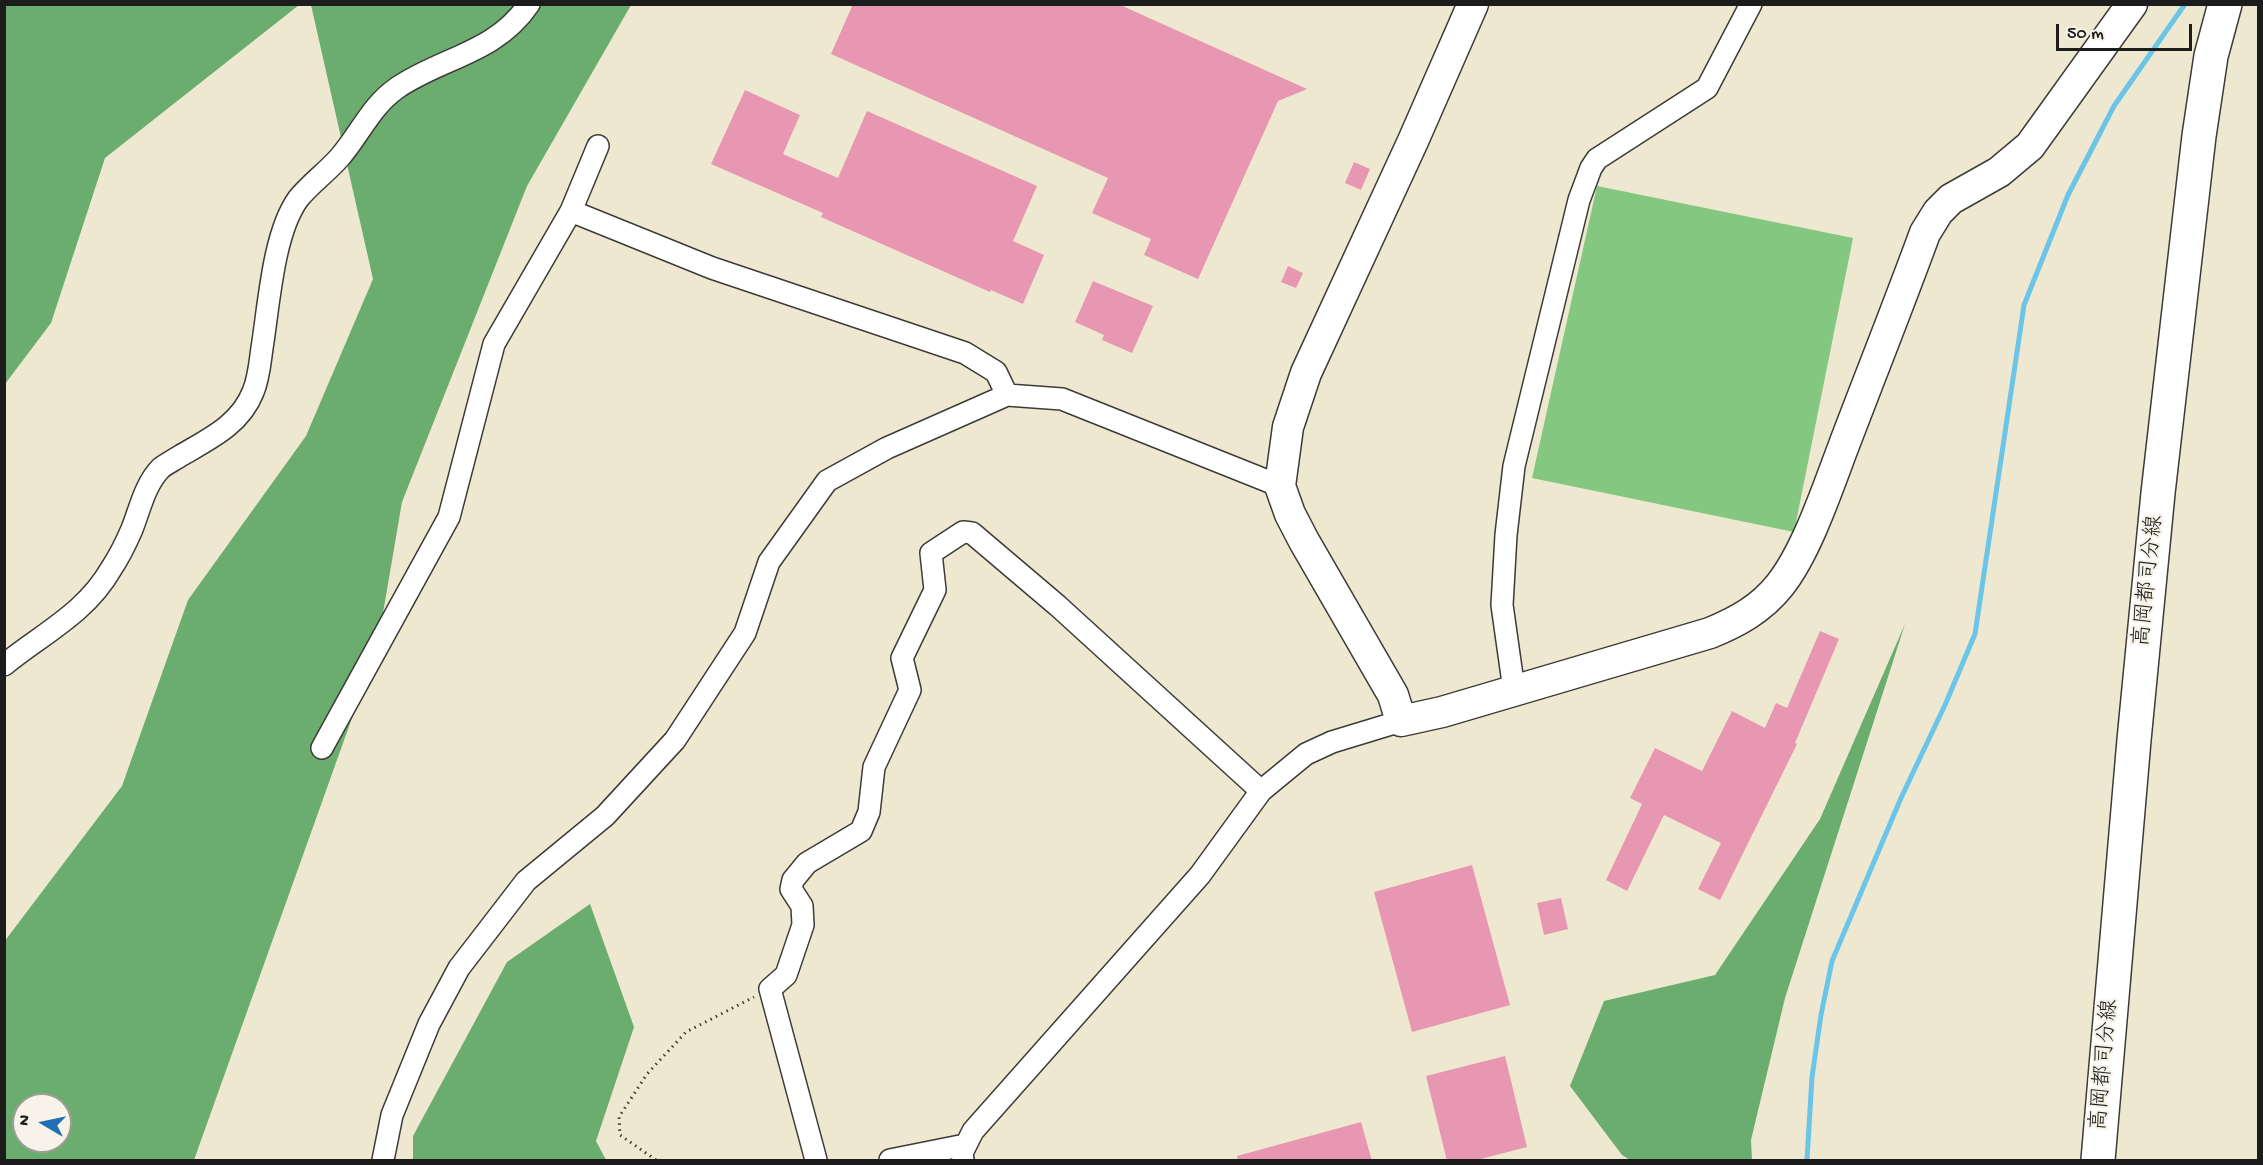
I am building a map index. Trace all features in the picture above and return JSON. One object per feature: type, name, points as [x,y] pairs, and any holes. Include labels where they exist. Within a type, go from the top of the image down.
[{"type":"main road","name":"高岡都司分線","points":[[2098,1161],[2158,493],[2199,136],[2211,56],[2224,4]]},
{"type":"street","points":[[4,665],[73,616],[91,598],[111,570],[148,488],[161,469],[229,426],[246,406],[257,378],[274,268],[287,220],[297,201],[342,154],[374,108],[386,96],[432,69],[482,47],[514,23],[529,4]]},
{"type":"street","points":[[1401,721],[1393,695],[1304,541],[1290,514],[1280,486],[1288,427],[1306,373],[1408,152],[1473,4]]},
{"type":"street","points":[[1514,690],[1502,605],[1506,535],[1514,466],[1578,200],[1597,159],[1707,88],[1751,4]]},
{"type":"street","points":[[890,1161],[964,1153],[973,1131],[1200,875],[1261,791],[1306,754],[1332,742],[1401,721],[1442,712],[1665,646],[1737,622],[1762,604],[1794,565],[1831,479],[1929,226],[1938,212],[1952,199],[1999,172],[2030,146],[2132,4]]},
{"type":"street","points":[[322,748],[449,517],[494,344],[571,211],[598,146]]},
{"type":"street","points":[[571,211],[712,268],[965,353],[996,372],[1007,394]]},
{"type":"street","points":[[383,1161],[392,1115],[429,1024],[459,968],[526,881],[605,816],[675,740],[745,633],[769,562],[827,481],[887,448],[1007,394],[1062,399],[1280,486]]},
{"type":"street","points":[[816,1161],[770,989],[786,975],[803,925],[802,906],[791,889],[793,880],[807,863],[861,831],[869,812],[874,767],[910,690],[902,658],[935,590],[931,553],[963,532],[972,533],[1041,591],[1261,791]]},
{"type":"path","points":[[656,1161],[620,1135],[620,1117],[647,1074],[686,1032],[770,989]]},
{"type":"green space","points":[[5,5],[299,5],[105,158],[51,323],[5,384]]},
{"type":"green space","points":[[311,5],[631,5],[527,186],[402,502],[377,648],[194,1160],[5,1160],[4,942],[122,786],[188,600],[306,436],[373,279]]},
{"type":"green space","points":[[1597,186],[1853,238],[1794,532],[1532,478]]},
{"type":"green space","points":[[1905,624],[1785,998],[1751,1140],[1752,1160],[1630,1160],[1622,1155],[1570,1086],[1604,1001],[1715,975],[1820,819]]},
{"type":"green space","points":[[590,904],[634,1027],[596,1141],[606,1160],[413,1160],[413,1136],[507,962]]},
{"type":"building","points":[[853,4],[1118,4],[1307,89],[1278,101],[1198,279],[1144,255],[1151,239],[1092,213],[1108,178],[831,54]]},
{"type":"building","points":[[745,90],[800,115],[783,154],[838,178],[867,111],[1037,186],[1013,241],[1044,255],[1023,304],[991,290],[990,292],[821,217],[823,213],[711,164]]},
{"type":"building","points":[[1354,162],[1370,169],[1361,190],[1345,183]]},
{"type":"building","points":[[1288,266],[1303,273],[1296,288],[1281,282]]},
{"type":"building","points":[[1093,281],[1153,306],[1132,353],[1102,340],[1104,335],[1075,322]]},
{"type":"building","points":[[1820,631],[1839,639],[1795,743],[1797,744],[1720,900],[1698,889],[1721,843],[1664,815],[1627,891],[1606,880],[1642,804],[1630,798],[1655,748],[1702,771],[1732,711],[1765,728],[1776,703],[1787,708]]},
{"type":"building","points":[[1472,865],[1510,1005],[1412,1032],[1374,892]]},
{"type":"building","points":[[1561,898],[1568,929],[1544,935],[1537,903]]},
{"type":"building","points":[[1505,1056],[1527,1147],[1473,1161],[1447,1161],[1426,1076]]},
{"type":"building","points":[[1361,1122],[1372,1161],[1238,1161],[1237,1156]]},
{"type":"waterway","points":[[1807,1160],[1812,1077],[1832,961],[1901,798],[1945,705],[1975,634],[2024,305],[2068,195],[2114,106],[2185,4]]}]
